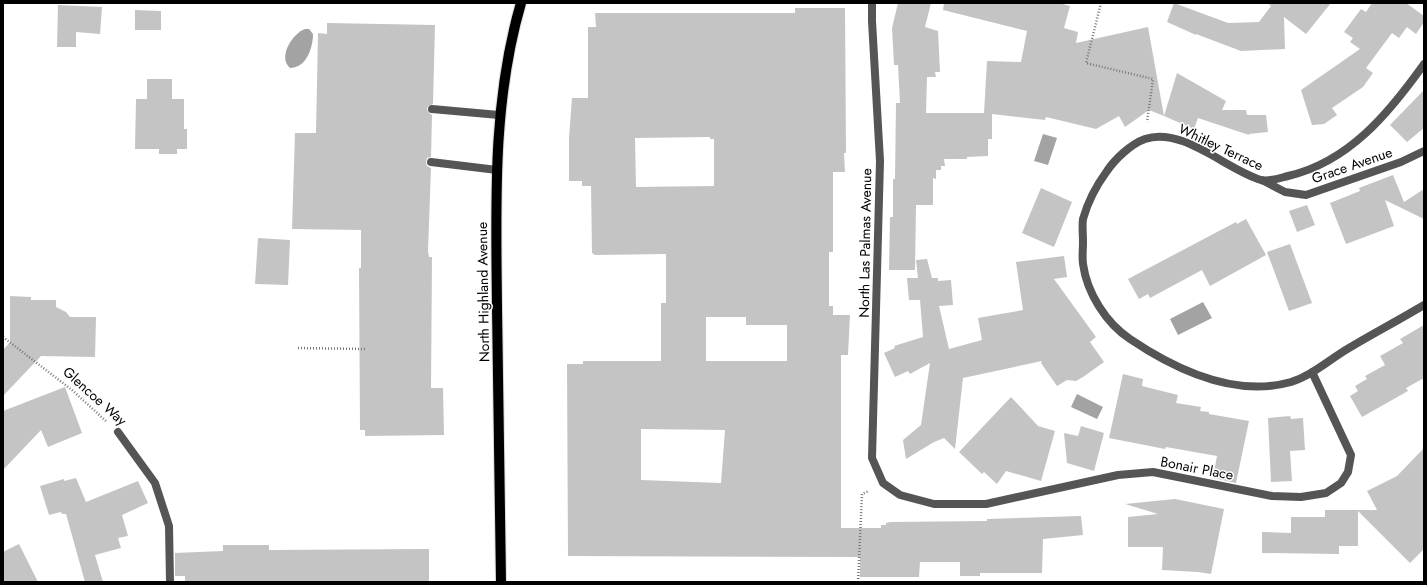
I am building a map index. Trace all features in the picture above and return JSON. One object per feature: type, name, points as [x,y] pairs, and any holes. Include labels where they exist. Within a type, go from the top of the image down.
[{"type":"main road","name":"North Highland Avenue","points":[[501,582],[496,213],[497,170],[499,115],[508,58],[521,3]]},
{"type":"street","name":"North Las Palmas Avenue","points":[[872,3],[880,161],[872,458],[883,482]]},
{"type":"street","name":"Whitley Terrace","points":[[1424,64],[1407,87],[1374,126],[1352,145],[1324,164],[1297,174],[1264,181],[1238,170],[1189,144],[1167,137],[1144,140],[1116,158],[1093,190],[1082,221],[1083,266],[1094,300],[1120,332],[1153,355],[1200,376],[1236,385],[1264,387],[1292,381],[1312,372],[1347,349],[1424,305]]},
{"type":"street","points":[[432,109],[499,115]]},
{"type":"street","name":"Grace Avenue","points":[[1264,181],[1285,192],[1306,195],[1401,162],[1424,151]]},
{"type":"street","points":[[431,162],[497,170]]},
{"type":"street","name":"Bonair Place","points":[[883,482],[900,495],[934,504],[986,504],[1118,475],[1154,472],[1272,496],[1302,496],[1326,493],[1340,483],[1348,472],[1352,455],[1312,372]]},
{"type":"street","name":"Glencoe Way","points":[[118,432],[154,483],[169,526],[170,582]]},
{"type":"path","points":[[1101,3],[1086,63],[1153,79],[1144,140]]},
{"type":"path","name":"Glencoe Way","points":[[3,337],[72,390],[118,432]]},
{"type":"path","points":[[298,348],[366,349]]},
{"type":"path","points":[[858,582],[862,494],[883,482]]},
{"type":"shaded area","points":[[309,29],[313,34],[310,51],[308,56],[300,65],[290,68],[286,63],[285,58],[288,46],[300,31]]},
{"type":"shaded area","points":[[1043,134],[1057,138],[1048,165],[1034,161]]},
{"type":"shaded area","points":[[1203,302],[1212,318],[1178,335],[1170,319]]},
{"type":"shaded area","points":[[1077,394],[1103,407],[1097,419],[1071,407]]},
{"type":"building","points":[[898,3],[931,3],[925,27],[938,31],[940,72],[935,72],[936,77],[927,77],[926,113],[984,113],[987,61],[1021,62],[1027,31],[943,10],[944,3],[1059,3],[1070,6],[1064,28],[1078,32],[1076,43],[1148,27],[1164,116],[1149,110],[1125,127],[1119,116],[1096,129],[1046,117],[1045,120],[992,114],[992,139],[988,139],[988,156],[967,157],[967,159],[944,159],[945,166],[941,166],[941,170],[936,170],[936,179],[933,178],[933,205],[916,205],[915,270],[889,270],[890,217],[893,217],[893,179],[895,179],[896,103],[900,103],[898,65],[894,65],[892,28]]},
{"type":"building","points":[[1174,3],[1228,23],[1259,22],[1271,6],[1267,3],[1331,3],[1306,34],[1284,17],[1285,49],[1241,51],[1196,35],[1167,22]]},
{"type":"building","points":[[1372,3],[1406,3],[1424,16],[1424,22],[1416,34],[1407,27],[1399,38],[1392,33],[1366,68],[1373,73],[1363,87],[1332,108],[1337,115],[1324,124],[1312,125],[1301,90],[1360,49],[1350,42],[1353,38],[1344,32],[1361,9],[1366,12]]},
{"type":"building","points":[[58,5],[102,7],[100,34],[76,32],[76,47],[57,47]]},
{"type":"building","points":[[795,8],[845,8],[845,172],[833,172],[833,252],[829,252],[829,306],[833,306],[833,315],[850,315],[848,355],[841,355],[841,528],[881,528],[881,525],[886,525],[886,523],[890,522],[987,521],[987,519],[1081,516],[1083,535],[1043,539],[1042,573],[980,573],[980,576],[960,576],[960,562],[920,562],[919,577],[860,577],[860,557],[568,556],[567,364],[583,364],[583,361],[661,361],[661,303],[666,303],[666,254],[595,255],[592,253],[591,186],[582,186],[582,181],[569,181],[569,138],[572,98],[588,98],[588,27],[596,27],[595,13],[795,13]],"holes":[[[710,137],[710,139],[714,139],[714,186],[636,187],[635,138]],[[706,317],[746,317],[746,325],[787,325],[787,361],[706,361]],[[641,429],[725,430],[721,483],[641,480]]]},
{"type":"building","points":[[135,10],[161,11],[161,30],[135,30]]},
{"type":"building","points":[[327,23],[435,25],[433,104],[428,106],[427,109],[432,115],[431,157],[427,158],[426,162],[427,166],[431,168],[428,251],[429,257],[432,257],[431,388],[443,388],[444,435],[365,436],[365,430],[360,430],[359,268],[361,268],[361,230],[292,229],[295,133],[316,133],[318,33],[327,34]]},
{"type":"building","points":[[1177,73],[1226,101],[1222,110],[1246,110],[1247,115],[1266,115],[1268,132],[1249,135],[1198,118],[1194,129],[1164,116]]},
{"type":"building","points":[[147,79],[172,79],[172,99],[184,99],[184,129],[187,129],[187,149],[177,149],[177,154],[159,154],[159,149],[135,149],[136,99],[147,99]]},
{"type":"building","points":[[1424,90],[1424,128],[1407,142],[1390,125]]},
{"type":"building","points":[[1393,175],[1404,202],[1424,189],[1424,219],[1385,200],[1394,226],[1346,244],[1330,203],[1360,191],[1359,188]]},
{"type":"building","points":[[1041,188],[1072,202],[1054,247],[1022,233]]},
{"type":"building","points":[[1307,205],[1315,225],[1297,232],[1289,211]]},
{"type":"building","points":[[1246,219],[1266,255],[1210,286],[1202,270],[1150,298],[1148,294],[1139,299],[1128,279],[1236,222],[1237,224]]},
{"type":"building","points":[[258,238],[290,240],[288,285],[255,284]]},
{"type":"building","points":[[1290,244],[1312,303],[1289,311],[1267,252]]},
{"type":"building","points":[[1064,256],[1067,277],[1054,279],[1096,337],[1090,342],[1104,362],[1076,381],[1067,380],[1057,386],[1041,363],[1042,361],[963,378],[955,449],[944,438],[934,442],[906,459],[903,440],[921,425],[930,363],[910,374],[908,371],[895,377],[884,353],[895,348],[894,346],[923,337],[920,300],[909,300],[907,278],[918,278],[916,260],[927,259],[932,278],[938,278],[938,281],[951,280],[953,305],[939,306],[949,349],[982,340],[978,318],[1023,310],[1016,262]]},
{"type":"building","points":[[10,296],[31,297],[31,300],[56,300],[56,307],[66,312],[70,317],[96,317],[95,357],[41,356],[3,396],[3,350],[10,342]]},
{"type":"building","points":[[1424,325],[1424,378],[1406,388],[1408,391],[1362,417],[1350,396],[1358,391],[1355,386],[1367,379],[1365,376],[1385,365],[1380,356],[1403,343],[1400,339]]},
{"type":"building","points":[[1123,374],[1143,379],[1142,386],[1178,395],[1176,403],[1201,407],[1200,411],[1209,412],[1209,414],[1249,421],[1236,483],[1213,478],[1217,456],[1166,447],[1165,449],[1109,438]]},
{"type":"building","points":[[65,387],[82,433],[48,447],[41,430],[3,470],[3,411]]},
{"type":"building","points":[[1011,397],[1038,426],[1055,431],[1041,481],[1006,471],[997,484],[984,472],[982,474],[959,452]]},
{"type":"building","points":[[1290,416],[1291,419],[1303,418],[1305,450],[1290,451],[1292,481],[1271,482],[1268,418]]},
{"type":"building","points":[[1081,426],[1104,433],[1094,471],[1067,463],[1064,433],[1078,436]]},
{"type":"building","points":[[1424,448],[1424,549],[1410,563],[1358,511],[1358,546],[1339,546],[1339,554],[1262,553],[1262,532],[1291,533],[1291,517],[1325,517],[1325,510],[1377,510],[1367,491],[1397,476]]},
{"type":"building","points":[[76,478],[86,502],[138,481],[148,503],[122,515],[128,536],[118,538],[121,548],[95,555],[103,582],[85,582],[66,514],[62,514],[61,512],[49,515],[40,486],[64,479],[64,481]]},
{"type":"building","points":[[1175,499],[1224,509],[1211,574],[1162,570],[1163,547],[1128,547],[1128,517],[1158,514],[1125,504]]},
{"type":"building","points":[[19,544],[38,582],[3,582],[3,552]]},
{"type":"building","points":[[223,545],[269,545],[269,550],[429,549],[429,582],[185,582],[185,576],[175,576],[175,553],[223,551]]}]
